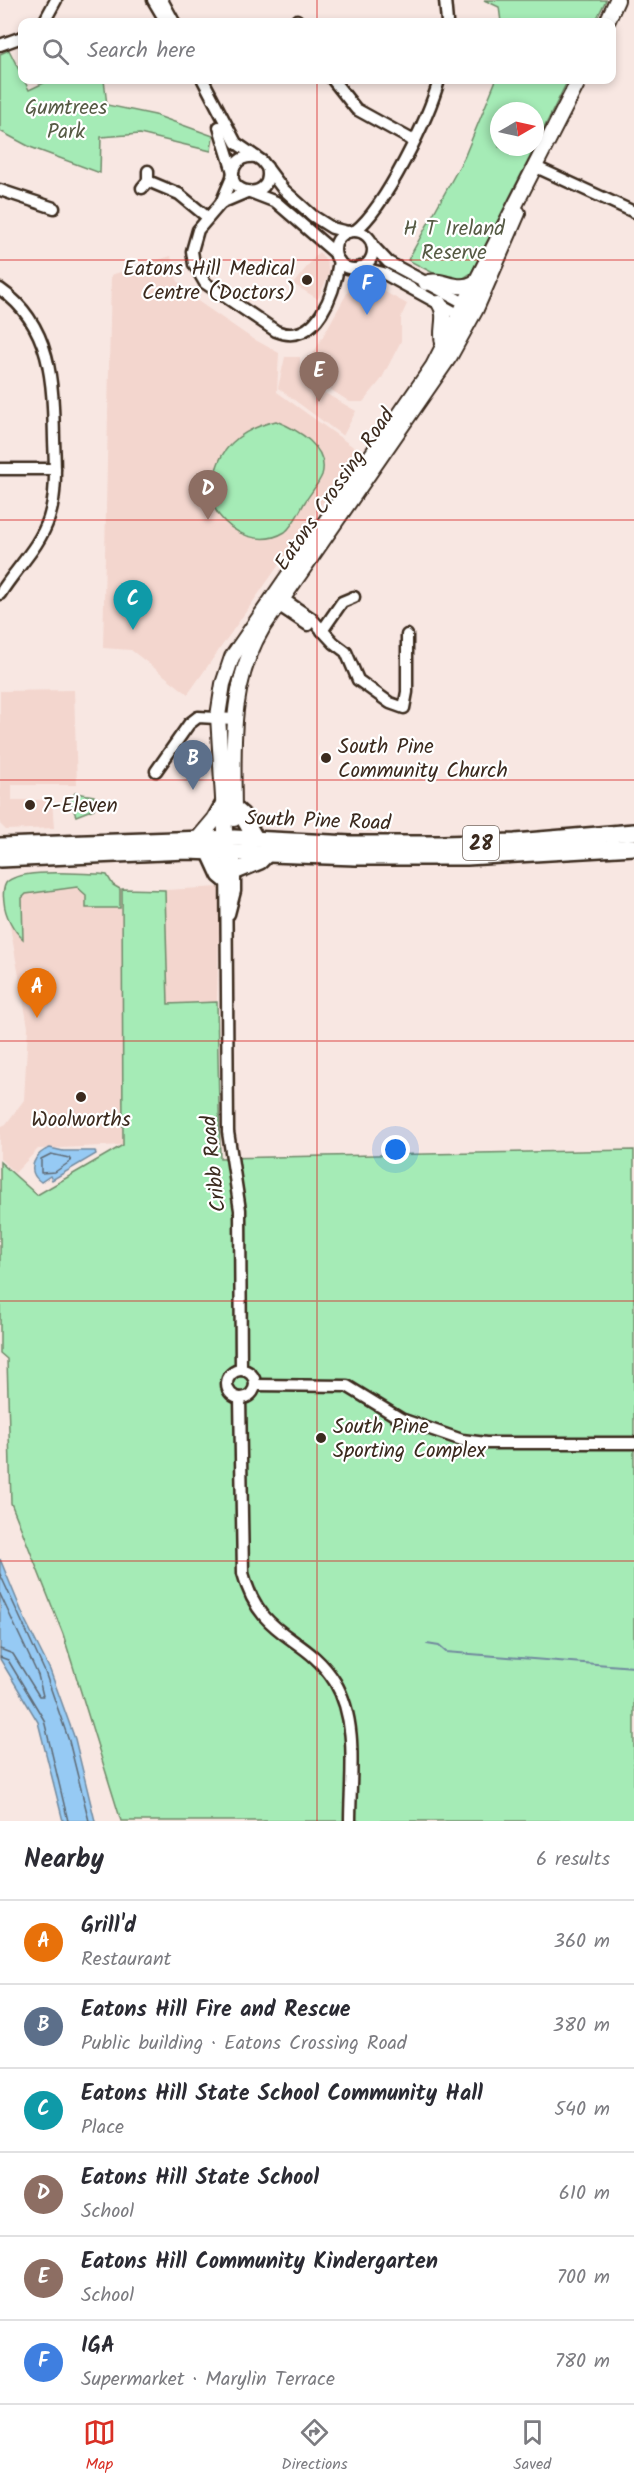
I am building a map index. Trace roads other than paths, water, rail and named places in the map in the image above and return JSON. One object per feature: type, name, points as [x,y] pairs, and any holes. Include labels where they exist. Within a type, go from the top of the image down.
[{"type":"highway","points":[[199,838],[229,805],[242,815],[255,838]]},
{"type":"highway","name":"South Pine Road","points":[[0,859],[209,851],[255,838],[351,844],[443,844],[515,842],[634,832]]},
{"type":"highway","name":"South Pine Road","points":[[0,846],[199,838],[269,852],[357,857],[467,857],[634,847]]},
{"type":"highway","points":[[209,851],[220,875],[231,876],[260,861],[269,852]]},
{"type":"main road","points":[[608,18],[617,0]]},
{"type":"main road","name":"Eatons Crossing Road","points":[[230,845],[229,805],[237,691],[254,642],[438,377],[577,84]]},
{"type":"main road","name":"Eatons Crossing Road","points":[[229,805],[218,716],[223,684],[236,650],[425,378],[467,312],[474,283],[517,198],[536,167]]},
{"type":"main road","points":[[426,283],[431,281],[463,287],[474,283]]},
{"type":"main road","points":[[439,303],[444,315],[441,332],[444,345]]},
{"type":"street","points":[[46,18],[56,0]]},
{"type":"street","points":[[153,0],[164,18]]},
{"type":"street","points":[[162,0],[172,18]]},
{"type":"street","points":[[445,0],[447,18]]},
{"type":"street","points":[[0,45],[18,38]]},
{"type":"street","points":[[199,84],[224,136],[236,184],[248,192],[276,202],[337,257],[357,268],[383,273],[439,303],[467,312]]},
{"type":"street","points":[[205,84],[233,138],[267,167],[283,189],[313,216],[332,228],[351,231],[371,242],[385,260],[426,283],[467,312]]},
{"type":"street","points":[[336,84],[356,109],[414,141]]},
{"type":"street","points":[[334,288],[336,242],[374,213],[427,117],[439,84]]},
{"type":"street","points":[[256,157],[241,160],[221,203],[207,217],[194,239],[192,254],[197,271],[205,283],[276,332],[289,335],[308,329],[319,317],[334,288],[372,256],[374,213]]},
{"type":"street","points":[[221,203],[258,190],[265,185],[268,176],[267,167]]},
{"type":"street","points":[[536,167],[634,212]]},
{"type":"street","points":[[146,180],[179,194],[207,217]]},
{"type":"street","points":[[0,190],[54,208]]},
{"type":"street","points":[[0,289],[29,318],[49,359],[53,384],[55,469],[53,498],[42,533],[1,590]]},
{"type":"street","points":[[0,469],[55,469]]},
{"type":"street","points":[[322,632],[342,602],[354,597]]},
{"type":"street","points":[[281,602],[311,618],[322,632],[346,652],[358,680],[390,703],[404,708],[407,692],[407,635]]},
{"type":"street","points":[[156,771],[189,724],[198,717],[218,716],[234,719]]},
{"type":"street","name":"Cribb Road","points":[[230,845],[228,1132],[240,1210],[241,1370]]},
{"type":"street","points":[[241,1370],[252,1376],[255,1385],[249,1396],[240,1398],[232,1395],[227,1382],[232,1374],[241,1370]]},
{"type":"street","points":[[255,1385],[347,1386],[401,1419],[462,1440],[486,1443],[634,1443]]},
{"type":"street","points":[[240,1398],[243,1573],[253,1600],[263,1616],[276,1630],[321,1663],[341,1694],[350,1727],[350,1821]]},
{"type":"water","points":[[50,1148],[63,1151],[95,1151],[96,1154],[52,1180],[50,1176],[41,1182],[34,1173],[34,1162],[40,1153]]},
{"type":"water","points":[[0,1559],[26,1622],[50,1670],[75,1739],[95,1821],[63,1821],[38,1722],[0,1659]]},
{"type":"waterway","points":[[427,1644],[439,1646],[446,1652],[634,1667]]},
{"type":"place","name":"Eatons Hill Medical Centre (Doctors)","points":[[307,280]]},
{"type":"place","name":"IGA","points":[[367,315]]},
{"type":"place","name":"Eatons Hill Community Kindergarten","points":[[319,402]]},
{"type":"place","name":"Eatons Hill State School","points":[[208,520]]},
{"type":"place","name":"Eatons Hill State School Community Hall","points":[[133,630]]},
{"type":"place","name":"South Pine Community Church","points":[[326,758]]},
{"type":"place","name":"Eatons Hill Fire and Rescue","points":[[193,790]]},
{"type":"place","name":"7-Eleven","points":[[30,805]]},
{"type":"place","name":"Grill'd","points":[[37,1018]]},
{"type":"place","name":"Woolworths","points":[[81,1097]]},
{"type":"place","name":"South Pine Sporting Complex","points":[[321,1438]]},
{"type":"park label","name":"Gumtrees Park","points":[[66,119]]},
{"type":"park label","name":"H T Ireland Reserve","points":[[454,240]]}]
